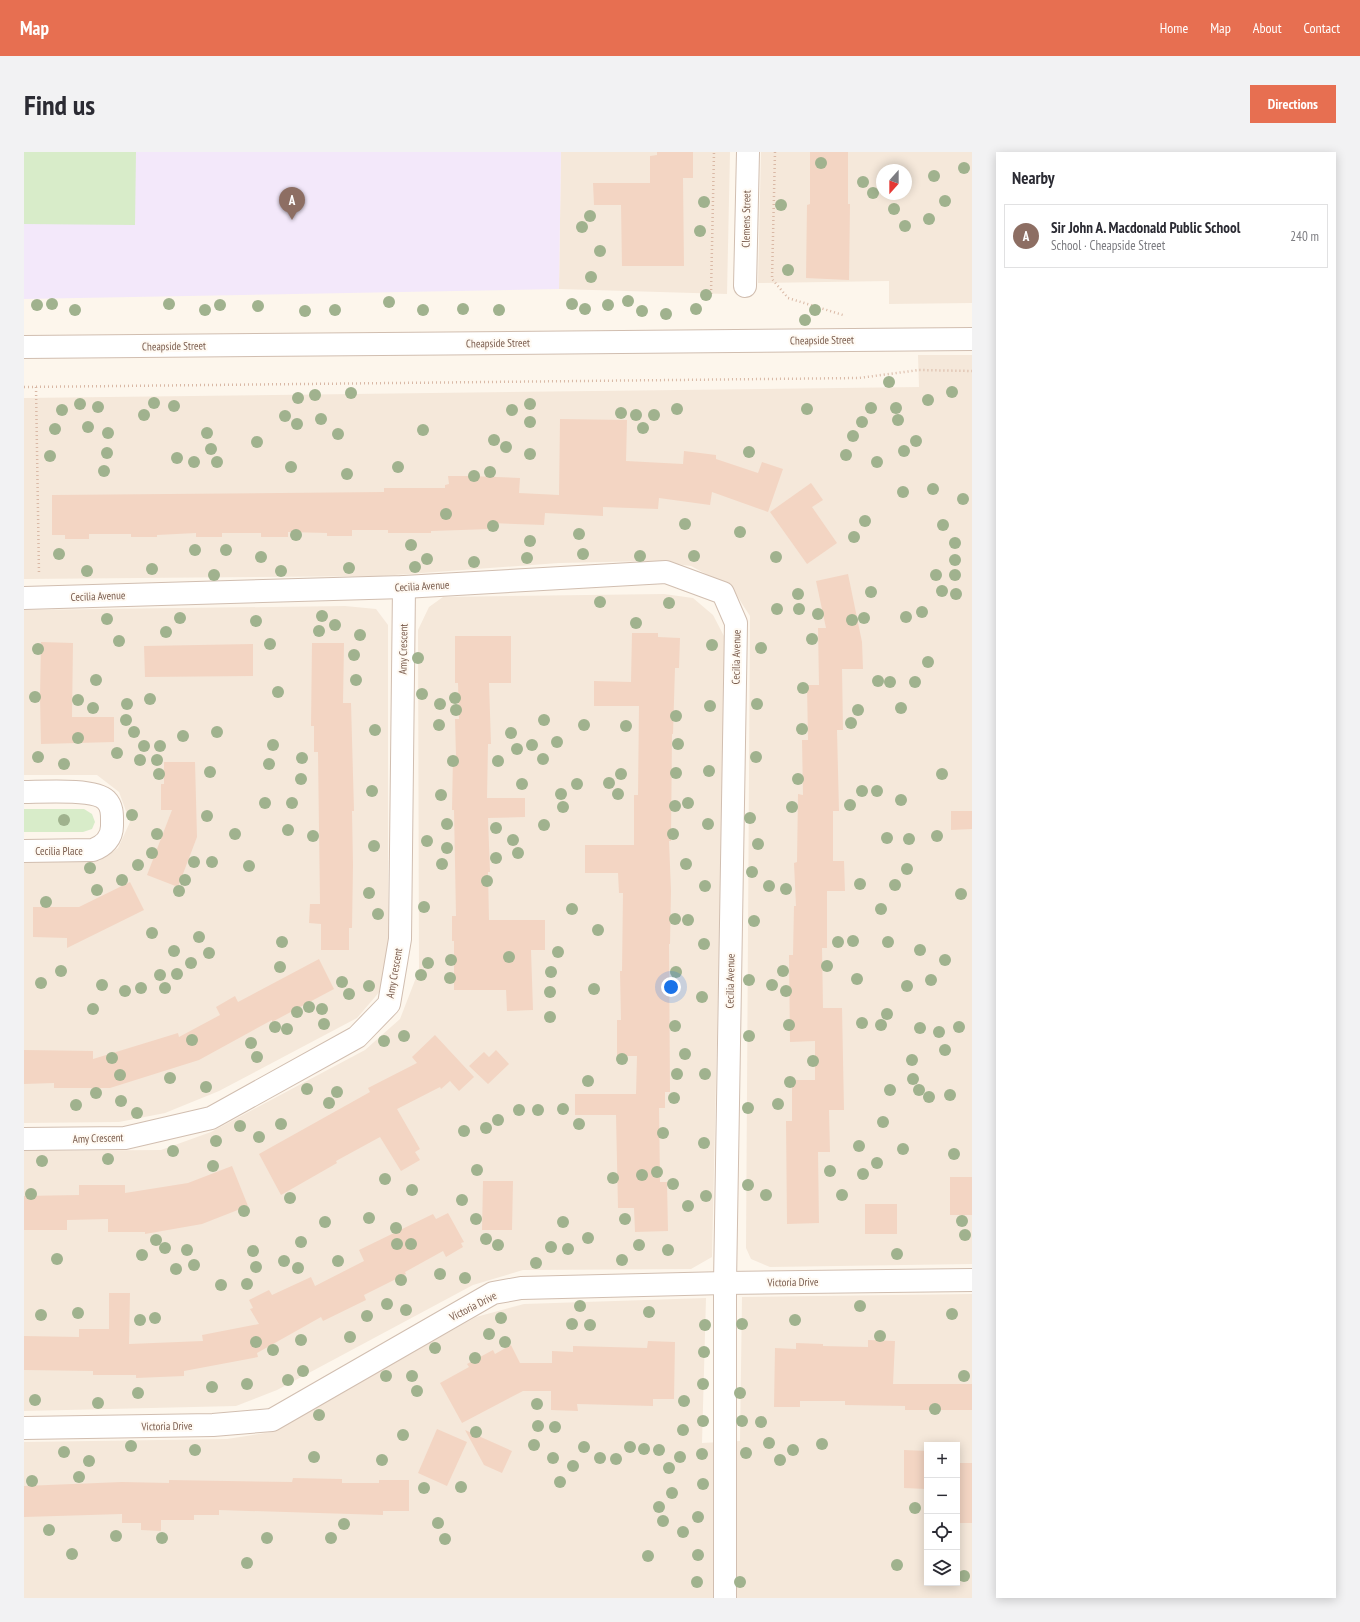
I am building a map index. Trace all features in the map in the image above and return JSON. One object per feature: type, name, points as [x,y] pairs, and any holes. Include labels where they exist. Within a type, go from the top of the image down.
[{"type":"street","name":"Clemens Street","points":[[745,286],[748,152]]},
{"type":"street","name":"Cheapside Street","points":[[24,347],[972,339]]},
{"type":"street","name":"Cecilia Avenue","points":[[24,598],[404,587],[666,572],[723,593],[736,623],[725,1283],[725,1598]]},
{"type":"street","name":"Amy Crescent","points":[[24,1139],[125,1138],[211,1118],[357,1037],[389,1004],[400,939],[404,587]]},
{"type":"street","name":"Cecilia Place","points":[[24,792],[89,793],[105,798],[111,806],[112,816],[112,830],[107,841],[102,847],[93,850],[24,851]]},
{"type":"street","name":"Victoria Drive","points":[[24,1428],[213,1425],[272,1420],[493,1292],[521,1288],[725,1283],[972,1280]]},
{"type":"path","points":[[710,294],[714,152]]},
{"type":"path","points":[[775,152],[772,279],[788,298],[844,316]]},
{"type":"path","points":[[24,387],[859,378],[918,370],[972,371]]},
{"type":"path","points":[[36,387],[39,579]]},
{"type":"shaded area","points":[[24,152],[561,152],[559,289],[24,299]]},
{"type":"shaded area","points":[[561,152],[730,152],[727,294],[559,289]]},
{"type":"shaded area","points":[[761,152],[972,152],[972,303],[889,304],[889,281],[758,283]]},
{"type":"shaded area","points":[[918,355],[972,355],[972,1264],[770,1267],[751,1259],[746,1248],[750,616],[732,588],[691,566],[651,561],[559,563],[381,576],[24,579],[24,398],[919,387]]},
{"type":"shaded area","points":[[664,594],[693,598],[713,615],[726,640],[712,1257],[691,1269],[523,1270],[473,1285],[277,1390],[236,1406],[24,1411],[24,1151],[161,1150],[211,1132],[365,1050],[400,1019],[419,970],[418,630],[429,607],[443,597]]},
{"type":"shaded area","points":[[345,606],[376,609],[388,625],[388,944],[381,990],[357,1018],[219,1091],[165,1113],[119,1122],[24,1123],[24,862],[99,861],[118,848],[130,822],[119,792],[97,775],[24,775],[24,610]]},
{"type":"shaded area","points":[[972,1294],[972,1598],[24,1598],[24,1442],[227,1439],[271,1432],[476,1317],[524,1304],[706,1298],[702,1443],[740,1441],[742,1297]]},
{"type":"green space","points":[[24,152],[136,152],[135,225],[24,224]]},
{"type":"green space","points":[[24,809],[84,809],[92,814],[95,822],[92,829],[83,832],[24,832]]},
{"type":"building","points":[[657,152],[693,152],[693,178],[683,178],[684,266],[622,266],[621,205],[594,205],[593,183],[650,183],[650,156],[657,155]]},
{"type":"building","points":[[810,152],[848,152],[848,204],[850,204],[849,280],[806,278],[807,205],[810,204]]},
{"type":"building","points":[[560,419],[627,420],[626,461],[683,464],[684,451],[716,455],[716,459],[758,473],[762,462],[783,469],[768,512],[712,492],[710,505],[659,498],[658,509],[603,507],[603,516],[545,513],[544,525],[491,523],[491,529],[431,531],[431,533],[388,533],[388,530],[352,530],[352,536],[327,536],[327,533],[288,532],[288,537],[261,537],[261,533],[222,533],[222,537],[196,537],[196,533],[157,535],[157,537],[131,537],[131,534],[89,534],[89,539],[65,539],[65,535],[52,535],[52,495],[384,492],[384,488],[445,488],[445,485],[449,484],[448,476],[469,476],[520,478],[519,493],[559,495]]},
{"type":"building","points":[[811,483],[823,500],[812,507],[837,543],[807,564],[770,512]]},
{"type":"building","points":[[848,574],[862,642],[863,669],[842,669],[843,730],[837,730],[839,811],[833,811],[833,861],[844,861],[845,891],[827,891],[827,948],[822,948],[823,1008],[842,1008],[844,1110],[829,1110],[830,1152],[818,1152],[819,1223],[787,1224],[786,1121],[792,1121],[792,1080],[815,1080],[815,1041],[790,1042],[789,955],[793,955],[794,906],[796,906],[794,863],[797,862],[798,794],[803,795],[802,740],[808,740],[807,685],[819,685],[818,628],[826,628],[816,581]]},
{"type":"building","points":[[632,633],[658,633],[658,637],[680,638],[679,668],[675,668],[672,734],[671,841],[669,841],[671,891],[669,944],[670,1092],[665,1092],[665,1108],[659,1108],[660,1182],[667,1182],[668,1231],[635,1232],[634,1208],[618,1208],[616,1115],[575,1115],[575,1094],[636,1094],[637,1056],[617,1056],[617,1020],[621,1020],[620,971],[622,971],[623,893],[619,893],[618,873],[585,873],[585,845],[634,845],[634,795],[638,795],[639,706],[594,706],[594,681],[631,682]]},
{"type":"building","points":[[455,636],[511,636],[511,683],[489,683],[491,744],[488,744],[487,798],[525,798],[525,817],[488,818],[490,872],[488,872],[489,920],[545,920],[545,950],[531,950],[533,1010],[507,1011],[506,990],[454,990],[454,941],[452,941],[452,916],[456,916],[454,810],[452,810],[453,756],[456,756],[455,719],[459,719],[458,683],[455,683]]},
{"type":"building","points":[[41,642],[73,643],[72,717],[114,717],[114,742],[41,744]]},
{"type":"building","points":[[312,643],[344,643],[343,703],[351,703],[354,811],[352,811],[352,928],[349,928],[349,950],[321,950],[321,924],[309,923],[310,904],[320,904],[318,752],[314,752],[314,726],[311,726]]},
{"type":"building","points":[[253,644],[253,676],[145,677],[144,646]]},
{"type":"building","points":[[164,762],[195,762],[197,837],[178,887],[147,875],[172,810],[161,810],[161,784],[164,784]]},
{"type":"building","points":[[951,811],[972,811],[972,829],[951,830]]},
{"type":"building","points":[[130,882],[144,910],[67,948],[67,938],[33,937],[33,907],[79,907]]},
{"type":"building","points":[[319,959],[334,989],[272,1022],[272,1020],[199,1060],[110,1088],[54,1088],[54,1083],[24,1084],[24,1050],[93,1051],[93,1059],[178,1033],[179,1037],[220,1015],[216,1007],[235,996],[238,1002]]},
{"type":"building","points":[[435,1035],[474,1077],[459,1091],[450,1081],[441,1089],[440,1087],[397,1109],[420,1149],[415,1152],[420,1160],[401,1171],[380,1137],[336,1161],[337,1163],[281,1195],[259,1154],[370,1092],[368,1088],[417,1063],[412,1057]]},
{"type":"building","points":[[496,1050],[509,1064],[488,1084],[469,1066],[484,1052],[489,1057]]},
{"type":"building","points":[[232,1166],[248,1206],[202,1224],[145,1234],[145,1232],[108,1232],[108,1219],[67,1220],[67,1230],[24,1230],[24,1196],[79,1195],[79,1185],[125,1185],[125,1193],[188,1183]]},
{"type":"building","points":[[950,1177],[972,1177],[972,1215],[950,1215]]},
{"type":"building","points":[[483,1181],[513,1181],[512,1230],[482,1230]]},
{"type":"building","points":[[865,1204],[897,1204],[897,1234],[865,1234]]},
{"type":"building","points":[[448,1213],[464,1242],[461,1243],[463,1247],[446,1257],[443,1251],[405,1272],[406,1274],[364,1295],[366,1300],[323,1321],[321,1317],[257,1353],[258,1357],[184,1371],[184,1376],[136,1378],[136,1375],[93,1375],[93,1371],[24,1370],[24,1336],[79,1337],[79,1329],[109,1329],[109,1293],[130,1293],[129,1344],[203,1341],[202,1335],[259,1324],[250,1309],[253,1308],[249,1300],[269,1290],[272,1295],[311,1277],[315,1286],[364,1261],[359,1250],[433,1214],[436,1219]]},
{"type":"building","points":[[868,1340],[895,1341],[893,1384],[972,1384],[972,1410],[905,1410],[905,1406],[845,1405],[845,1401],[800,1401],[800,1407],[774,1407],[775,1348],[796,1349],[796,1343],[823,1344],[823,1346],[868,1347]]},
{"type":"building","points":[[648,1341],[675,1342],[674,1399],[653,1399],[653,1406],[577,1404],[578,1411],[551,1410],[551,1391],[523,1391],[462,1423],[440,1383],[469,1367],[467,1364],[493,1350],[495,1354],[511,1345],[520,1363],[552,1363],[552,1351],[573,1352],[573,1346],[647,1348]]},
{"type":"building","points":[[437,1429],[467,1442],[447,1486],[418,1473]]},
{"type":"building","points":[[465,1430],[512,1451],[502,1473],[484,1465]]},
{"type":"building","points":[[904,1450],[924,1451],[924,1489],[904,1488]]},
{"type":"building","points":[[960,1463],[972,1463],[972,1523],[960,1523]]},
{"type":"building","points":[[293,1478],[342,1479],[342,1483],[379,1483],[379,1480],[409,1480],[409,1511],[383,1511],[383,1515],[219,1510],[219,1515],[194,1515],[194,1520],[161,1520],[161,1531],[141,1530],[141,1523],[122,1523],[122,1514],[24,1517],[24,1486],[122,1482],[169,1483],[169,1480],[292,1482]]},
{"type":"place","name":"Sir John A. Macdonald Public School","points":[[292,220]]}]
